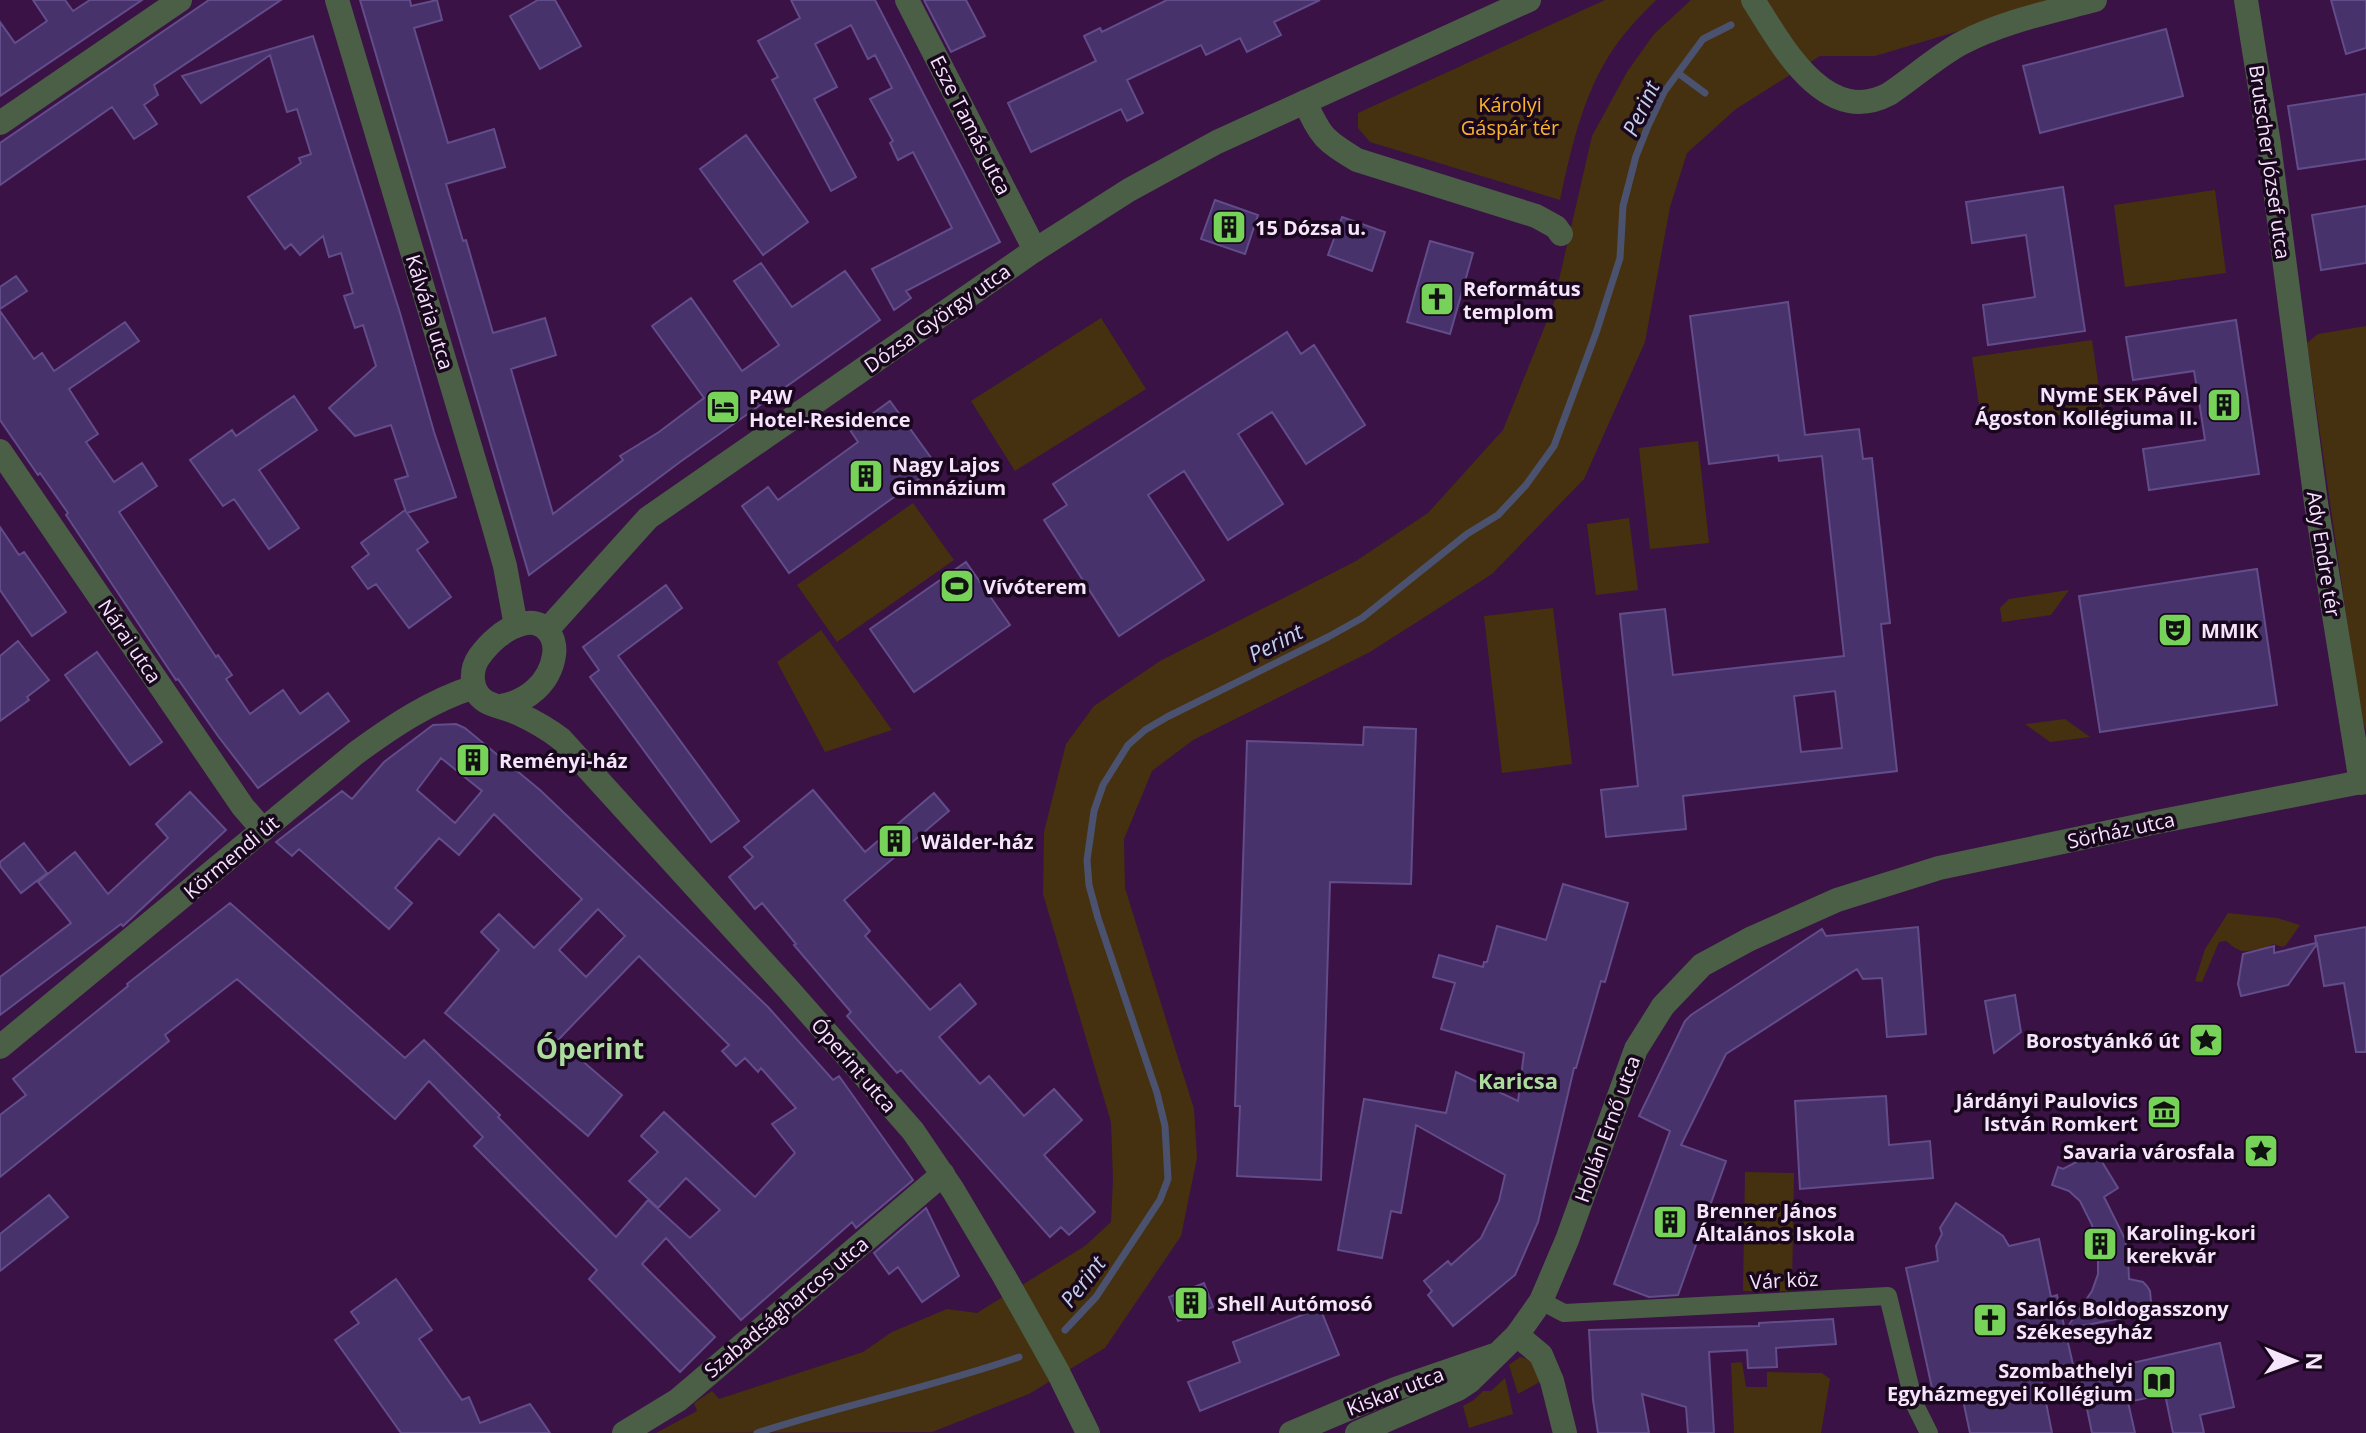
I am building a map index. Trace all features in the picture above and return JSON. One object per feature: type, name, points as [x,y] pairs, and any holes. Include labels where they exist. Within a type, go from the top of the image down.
[{"type":"street","points":[[0,123],[180,0]]},
{"type":"street","name":"Kálvária utca","points":[[337,0],[492,520],[505,566],[516,626]]},
{"type":"street","name":"Esze Tamás utca","points":[[907,0],[1035,250]]},
{"type":"street","points":[[1035,250],[1161,172],[1217,142],[1529,0]]},
{"type":"street","points":[[1753,0],[1788,56],[1818,84],[1848,101],[1870,102],[1889,94],[1948,52],[1972,39],[2018,21],[2095,0]]},
{"type":"street","name":"Brutscher József utca","points":[[2246,0],[2292,325]]},
{"type":"street","points":[[1305,102],[1325,139],[1357,160],[1536,216],[1556,227],[1561,234]]},
{"type":"street","name":"Dózsa György utca","points":[[547,630],[648,518],[1035,250]]},
{"type":"street","name":"Ady Endre tér","points":[[2292,325],[2316,503],[2363,782]]},
{"type":"street","name":"Nárai utca","points":[[0,451],[243,807],[263,830]]},
{"type":"street","points":[[534,622],[547,630],[555,644],[548,676],[519,701],[500,706],[485,702],[474,687],[473,679],[476,661],[490,644],[516,626],[534,622]]},
{"type":"street","name":"Óperint utca","points":[[548,676],[548,709],[561,739],[913,1131],[943,1174],[1004,1276],[1088,1433]]},
{"type":"street","name":"Körmendi út","points":[[0,1047],[356,753],[440,699],[474,687]]},
{"type":"street","name":"Óperint utca","points":[[500,706],[524,716],[561,739]]},
{"type":"street","name":"Sörház utca","points":[[1879,887],[1939,868],[2363,782]]},
{"type":"street","name":"Hollán Ernő utca","points":[[1509,1343],[1541,1301],[1567,1240],[1636,1049],[1663,1006],[1702,965],[1795,918],[1879,887]]},
{"type":"street","name":"Szabadságharcos utca","points":[[624,1433],[678,1400],[943,1174]]},
{"type":"street","name":"Vár köz","points":[[1541,1301],[1564,1313],[1888,1296],[1914,1403],[1929,1433]]},
{"type":"street","points":[[1509,1343],[1541,1355],[1552,1381],[1565,1433]]},
{"type":"street","name":"Kiskar utca","points":[[1291,1433],[1509,1343]]},
{"type":"street","name":"Kiskar utca","points":[[1360,1432],[1458,1389],[1509,1343]]},
{"type":"street","points":[[1360,1432],[1390,1407],[1395,1389]]},
{"type":"green space","name":"Károlyi Gáspár tér","points":[[1605,0],[1656,0],[1622,37],[1598,74],[1575,136],[1560,200],[1370,142],[1358,128],[1358,113]]},
{"type":"green space","points":[[1691,0],[2062,0],[1875,56],[1820,56],[1736,109],[1687,153],[1670,207],[1645,342],[1584,479],[1492,574],[1370,652],[1193,740],[1152,771],[1124,839],[1125,888],[1194,1109],[1197,1158],[1181,1236],[1105,1348],[1029,1394],[932,1432],[656,1433],[697,1411],[694,1403],[712,1391],[719,1399],[863,1352],[892,1332],[947,1309],[977,1313],[1085,1246],[1111,1222],[1111,1122],[1043,894],[1044,832],[1066,744],[1094,706],[1160,661],[1356,561],[1428,513],[1503,430],[1553,306],[1592,136],[1627,72],[1654,34]]},
{"type":"green space","points":[[2215,190],[2226,273],[2125,287],[2114,205]]},
{"type":"green space","points":[[1101,318],[1146,389],[1015,471],[971,401]]},
{"type":"green space","points":[[2366,326],[2366,730],[2360,710],[2307,343],[2318,334]]},
{"type":"green space","points":[[2092,340],[2102,409],[1982,426],[1972,357]]},
{"type":"green space","points":[[1698,441],[1709,543],[1650,549],[1639,448]]},
{"type":"green space","points":[[913,503],[954,560],[837,642],[797,585]]},
{"type":"green space","points":[[1629,518],[1638,590],[1596,595],[1587,524]]},
{"type":"green space","points":[[2069,590],[2051,615],[2002,622],[2000,608],[2009,599]]},
{"type":"green space","points":[[1553,608],[1572,764],[1502,773],[1484,616]]},
{"type":"green space","points":[[821,630],[892,730],[825,752],[777,662]]},
{"type":"green space","points":[[2065,719],[2090,737],[2050,742],[2025,724]]},
{"type":"green space","points":[[2228,913],[2277,918],[2300,925],[2283,947],[2273,944],[2260,951],[2244,951],[2226,941],[2219,942],[2202,982],[2195,981],[2205,949]]},
{"type":"green space","points":[[1745,1172],[1794,1173],[1792,1291],[1743,1291]]},
{"type":"green space","points":[[1520,1357],[1532,1362],[1545,1379],[1518,1394],[1509,1365]]},
{"type":"green space","points":[[1742,1362],[1746,1387],[1767,1387],[1767,1372],[1822,1373],[1830,1379],[1821,1433],[1734,1433],[1731,1363]]},
{"type":"green space","points":[[1505,1378],[1513,1414],[1469,1428],[1463,1406],[1483,1391],[1491,1391]]},
{"type":"building","points":[[33,0],[65,0],[73,11],[90,0],[142,0],[0,96],[0,22],[15,43],[47,21]]},
{"type":"building","points":[[209,0],[281,0],[154,85],[158,95],[144,105],[157,124],[134,139],[112,107],[0,185],[0,143]]},
{"type":"building","points":[[360,0],[410,0],[411,6],[437,0],[442,20],[414,28],[448,143],[494,129],[505,167],[446,184],[493,333],[545,318],[556,355],[511,369],[553,514],[623,460],[620,456],[659,432],[704,398],[652,326],[691,298],[742,371],[779,345],[734,281],[761,263],[792,307],[845,271],[880,320],[680,462],[529,575]]},
{"type":"building","points":[[538,0],[555,0],[581,46],[540,69],[510,16]]},
{"type":"building","points":[[791,0],[875,0],[1000,242],[906,291],[911,298],[894,310],[872,269],[952,228],[913,152],[898,160],[890,143],[893,141],[870,99],[892,88],[875,55],[868,59],[851,25],[815,44],[837,87],[814,99],[856,177],[831,191],[772,80],[778,77],[758,41],[800,18]]},
{"type":"building","points":[[924,0],[966,0],[985,36],[951,52]]},
{"type":"building","points":[[1167,0],[1320,0],[1274,22],[1281,35],[1247,52],[1240,38],[1206,55],[1201,45],[1127,80],[1143,113],[1127,121],[1121,109],[1031,152],[1008,103],[1096,61],[1084,36],[1100,28],[1102,32]]},
{"type":"building","points":[[2331,0],[2366,0],[2366,48],[2346,54]]},
{"type":"building","points":[[2166,29],[2183,96],[2040,133],[2023,66]]},
{"type":"building","points":[[313,36],[456,497],[407,513],[428,542],[417,550],[451,597],[409,628],[376,584],[368,589],[352,567],[369,554],[361,543],[406,512],[395,480],[408,476],[391,425],[355,436],[329,408],[376,366],[363,325],[355,328],[344,296],[353,293],[341,253],[329,257],[323,236],[300,255],[291,244],[285,249],[248,197],[301,163],[299,158],[311,154],[297,109],[287,112],[270,55],[201,103],[182,76]]},
{"type":"building","points":[[2366,94],[2366,159],[2298,169],[2288,106]]},
{"type":"building","points":[[746,135],[808,222],[763,255],[700,169]]},
{"type":"building","points":[[2063,187],[2085,331],[1988,345],[1983,305],[2035,297],[2026,235],[1972,243],[1966,202]]},
{"type":"building","name":"15 Dózsa u.","points":[[1215,200],[1258,215],[1245,254],[1201,239]]},
{"type":"building","points":[[2366,206],[2366,263],[2321,270],[2312,215]]},
{"type":"building","points":[[1342,217],[1385,232],[1372,271],[1328,255]]},
{"type":"building","name":"Református templom","points":[[1430,241],[1473,253],[1450,334],[1407,322]]},
{"type":"building","points":[[16,276],[27,291],[0,309],[0,287]]},
{"type":"building","points":[[1788,302],[1805,435],[1859,429],[1863,459],[1872,458],[1890,623],[1881,624],[1897,771],[1683,796],[1686,829],[1606,837],[1601,790],[1638,786],[1620,614],[1665,609],[1673,675],[1844,656],[1822,456],[1779,461],[1778,455],[1709,464],[1690,316]],"holes":[[[1835,691],[1842,748],[1801,752],[1794,696]]]},
{"type":"building","points":[[0,311],[34,359],[42,353],[54,371],[125,322],[139,341],[69,389],[98,434],[86,442],[114,482],[142,463],[157,486],[119,512],[216,657],[218,655],[232,675],[226,679],[250,714],[283,690],[300,714],[328,693],[349,721],[258,788],[176,680],[66,515],[68,513],[0,420]]},
{"type":"building","name":"NymE SEK Pável Ágoston Kollégiuma II.","points":[[2236,320],[2259,474],[2149,490],[2143,449],[2205,440],[2194,371],[2133,380],[2126,337]]},
{"type":"building","points":[[1287,332],[1301,354],[1314,345],[1365,425],[1306,464],[1272,412],[1238,434],[1283,504],[1228,540],[1184,471],[1148,495],[1204,580],[1119,636],[1044,520],[1067,505],[1053,484]]},
{"type":"building","points":[[294,396],[317,430],[259,470],[299,528],[269,549],[234,499],[223,506],[190,460],[232,430],[236,436]]},
{"type":"building","name":"Nagy Lajos Gimnázium","points":[[890,401],[937,466],[789,573],[742,506],[768,487],[778,500],[858,442],[850,430]]},
{"type":"building","points":[[0,527],[19,555],[24,552],[66,612],[32,636],[0,590]]},
{"type":"building","points":[[966,562],[1010,625],[914,692],[870,629]]},
{"type":"building","name":"MMIK","points":[[2257,569],[2277,705],[2100,732],[2079,596]]},
{"type":"building","points":[[666,585],[682,608],[618,656],[739,821],[711,842],[590,677],[599,670],[583,647]]},
{"type":"building","points":[[18,641],[49,680],[27,697],[29,700],[0,721],[0,656]]},
{"type":"building","points":[[97,652],[162,742],[130,765],[65,675]]},
{"type":"building","points":[[456,724],[465,728],[540,790],[768,1007],[833,1080],[839,1076],[913,1180],[856,1228],[852,1222],[741,1320],[666,1238],[642,1264],[715,1337],[680,1372],[589,1279],[597,1270],[474,1146],[483,1137],[429,1081],[395,1119],[237,979],[165,1035],[169,1041],[0,1177],[0,1115],[26,1095],[13,1079],[230,903],[405,1058],[424,1040],[616,1237],[648,1200],[690,1238],[720,1210],[686,1178],[658,1208],[629,1181],[658,1152],[641,1136],[664,1112],[755,1197],[795,1153],[772,1124],[796,1108],[761,1068],[758,1072],[745,1058],[736,1066],[722,1051],[729,1045],[639,956],[558,1040],[622,1095],[588,1136],[445,1013],[499,950],[481,932],[499,914],[534,948],[582,899],[494,814],[459,855],[439,838],[395,888],[412,903],[389,929],[299,849],[292,856],[276,842],[342,791],[352,799],[384,762],[433,725]],"holes":[[[441,758],[482,791],[455,823],[417,790]],[[598,909],[625,936],[586,977],[559,950]]]},
{"type":"building","points":[[1364,727],[1416,729],[1411,884],[1330,882],[1321,1180],[1237,1176],[1240,1106],[1235,1106],[1247,741],[1363,745]]},
{"type":"building","points":[[813,790],[865,852],[934,793],[949,811],[844,900],[870,931],[865,936],[930,1010],[960,984],[976,1004],[939,1037],[980,1084],[989,1076],[1024,1116],[1054,1089],[1082,1120],[1044,1155],[1095,1212],[1069,1235],[1061,1227],[1050,1237],[901,1070],[897,1073],[847,1016],[851,1012],[762,903],[755,909],[729,877],[753,857],[744,847]]},
{"type":"building","points":[[190,792],[226,830],[123,926],[121,924],[0,1015],[0,977],[71,923],[38,882],[75,852],[108,894],[168,838],[156,824]]},
{"type":"building","points":[[24,843],[47,873],[21,893],[0,862]]},
{"type":"building","points":[[1563,884],[1628,903],[1605,982],[1601,981],[1574,1068],[1538,1222],[1515,1275],[1453,1326],[1428,1295],[1432,1291],[1424,1281],[1448,1261],[1451,1265],[1481,1238],[1499,1201],[1505,1175],[1416,1125],[1401,1213],[1391,1211],[1382,1258],[1338,1250],[1364,1099],[1446,1113],[1456,1072],[1518,1101],[1524,1053],[1441,1029],[1455,983],[1433,977],[1439,955],[1483,967],[1497,926],[1546,940]]},
{"type":"building","points":[[1918,927],[1926,1034],[1887,1037],[1882,978],[1863,979],[1857,969],[1726,1054],[1681,1145],[1726,1161],[1678,1295],[1649,1297],[1614,1284],[1670,1131],[1639,1116],[1685,1021],[1822,929],[1826,936]]},
{"type":"building","points":[[2366,927],[2366,1052],[2356,1052],[2344,983],[2324,986],[2317,944],[2288,985],[2241,996],[2238,984],[2243,954],[2274,946],[2274,953],[2316,943],[2315,936]]},
{"type":"building","points":[[2015,995],[2021,1032],[1994,1053],[1985,1001]]},
{"type":"building","points":[[1886,1096],[1889,1145],[1930,1141],[1933,1178],[1800,1189],[1795,1101]]},
{"type":"building","points":[[2096,1152],[2118,1188],[2104,1197],[2125,1239],[2129,1279],[2147,1286],[2151,1302],[2142,1314],[2066,1329],[2092,1291],[2098,1274],[2098,1248],[2092,1225],[2080,1201],[2069,1191],[2052,1185],[2058,1167],[2063,1169]]},
{"type":"building","points":[[49,1195],[68,1217],[0,1271],[0,1234]]},
{"type":"building","name":"Sarlós Boldogasszony Székesegyház","points":[[1956,1203],[2003,1236],[2009,1246],[2039,1239],[2051,1297],[2057,1295],[2074,1369],[2041,1377],[2052,1433],[1970,1433],[1962,1395],[1935,1402],[1906,1268],[1938,1261],[1936,1246],[1942,1234],[1940,1228]]},
{"type":"building","points":[[926,1208],[959,1276],[922,1302],[898,1267],[889,1274],[874,1253]]},
{"type":"building","points":[[396,1279],[432,1330],[419,1339],[462,1400],[469,1397],[480,1423],[530,1404],[550,1433],[401,1433],[335,1340],[359,1323],[351,1312]]},
{"type":"building","name":"Shell Autómosó","points":[[1204,1283],[1213,1307],[1178,1321],[1169,1297]]},
{"type":"building","points":[[1320,1308],[1339,1355],[1200,1411],[1188,1382],[1240,1362],[1233,1342]]},
{"type":"building","points":[[1833,1319],[1836,1344],[1776,1348],[1777,1367],[1748,1368],[1747,1350],[1709,1352],[1714,1433],[1688,1433],[1686,1407],[1642,1394],[1649,1433],[1598,1433],[1589,1330],[1759,1326],[1759,1323]]},
{"type":"building","name":"Szombathelyi Egyházmegyei Kollégium","points":[[2220,1343],[2234,1407],[2200,1415],[2204,1433],[2173,1433],[2165,1394],[2128,1402],[2135,1433],[2092,1433],[2080,1375]]},
{"type":"waterway","name":"Perint","points":[[1065,1330],[1096,1297],[1160,1200],[1168,1179],[1165,1126],[1157,1093],[1089,885],[1087,860],[1094,811],[1103,785],[1128,745],[1145,730],[1362,618],[1467,534],[1498,515],[1526,485],[1554,446],[1596,333],[1620,258],[1623,206],[1636,156],[1648,126],[1664,92],[1703,39],[1731,25]]},
{"type":"waterway","points":[[1678,73],[1705,93]]},
{"type":"waterway","name":"Perint","points":[[757,1433],[1019,1357]]},
{"type":"place","name":"15 Dózsa u.","points":[[1229,227]]},
{"type":"place","name":"Református templom","points":[[1437,299]]},
{"type":"place","name":"NymE SEK Pável Ágoston Kollégiuma II.","points":[[2224,405]]},
{"type":"place","name":"P4W Hotel-Residence","points":[[723,407]]},
{"type":"place","name":"Nagy Lajos Gimnázium","points":[[866,476]]},
{"type":"place","name":"Vívóterem","points":[[957,586]]},
{"type":"place","name":"MMIK","points":[[2175,630]]},
{"type":"place","name":"Reményi-ház","points":[[473,760]]},
{"type":"place","name":"Wälder-ház","points":[[895,841]]},
{"type":"place","name":"Borostyánkő út","points":[[2206,1040]]},
{"type":"place","name":"Járdányi Paulovics István Romkert","points":[[2164,1112]]},
{"type":"place","name":"Savaria városfala","points":[[2261,1151]]},
{"type":"place","name":"Brenner János Általános Iskola","points":[[1670,1222]]},
{"type":"place","name":"Karoling-kori kerekvár","points":[[2100,1244]]},
{"type":"place","name":"Shell Autómosó","points":[[1191,1303]]},
{"type":"place","name":"Sarlós Boldogasszony Székesegyház","points":[[1990,1320]]},
{"type":"place","name":"Szombathelyi Egyházmegyei Kollégium","points":[[2159,1382]]},
{"type":"district","name":"Óperint","points":[[590,1048]]},
{"type":"district","name":"Karicsa","points":[[1518,1080]]}]
